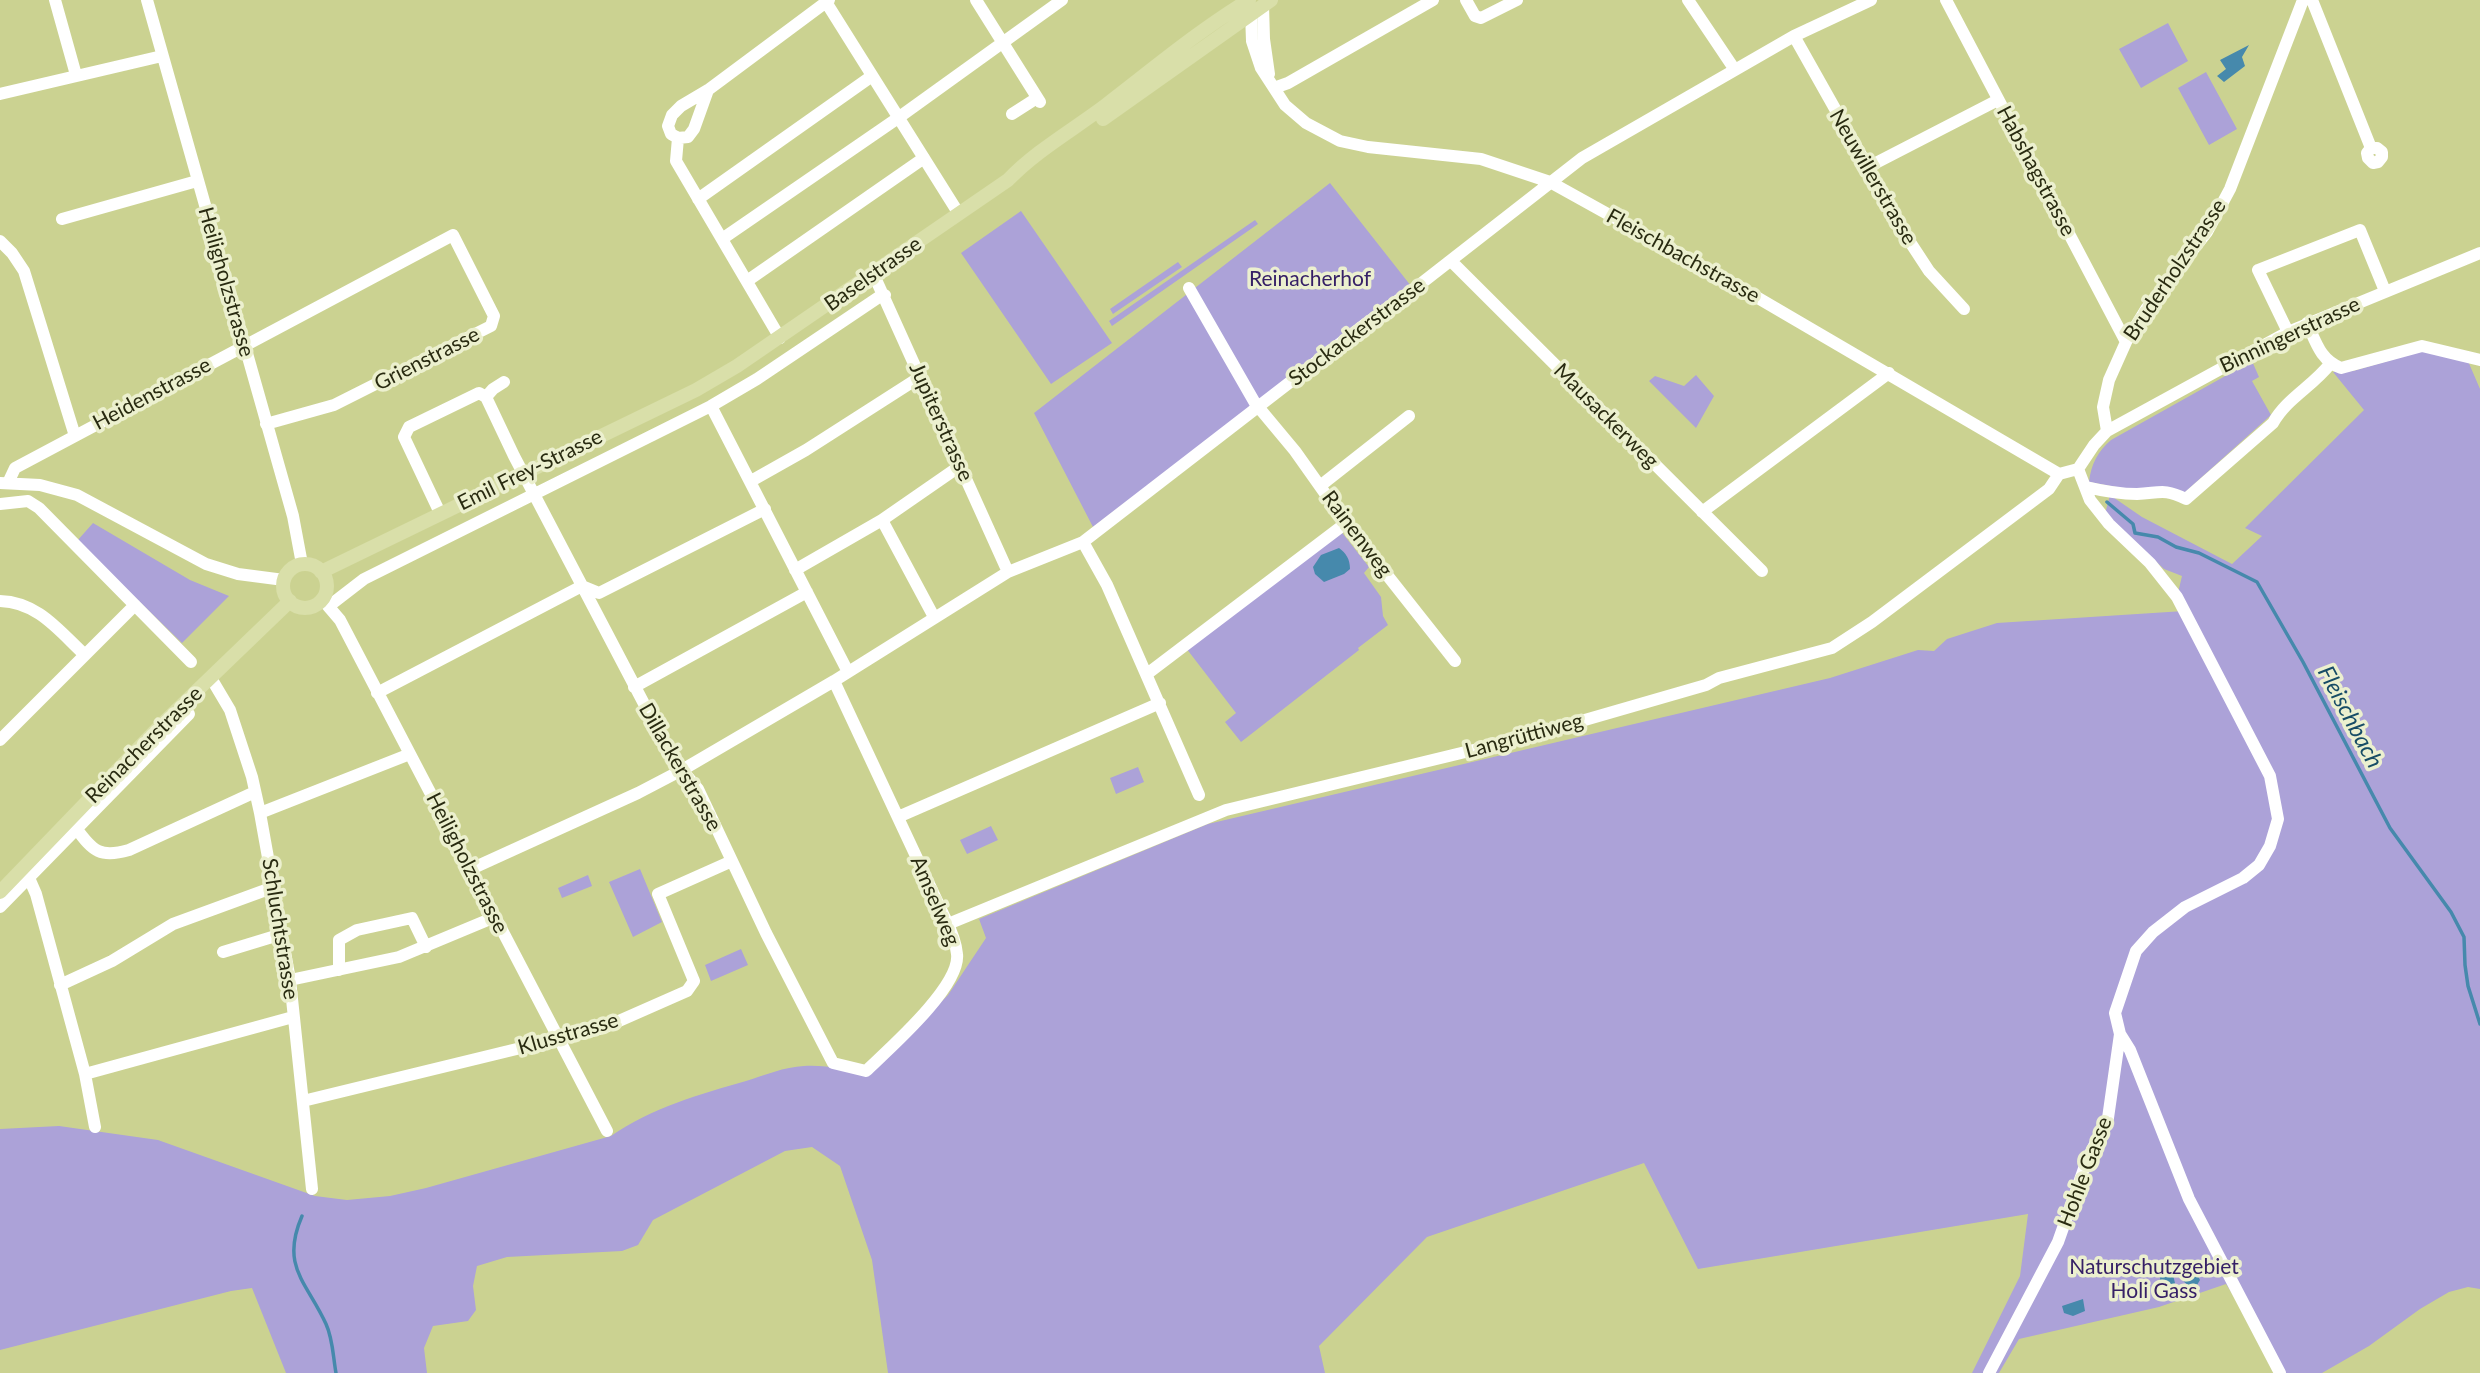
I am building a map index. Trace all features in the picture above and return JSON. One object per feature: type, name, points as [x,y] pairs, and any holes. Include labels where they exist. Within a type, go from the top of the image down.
[{"type":"main road","name":"Baselstrasse","points":[[1008,180],[1029,171],[1226,31],[1258,3]]},
{"type":"main road","name":"Baselstrasse","points":[[737,366],[1008,180],[1025,163],[1170,54],[1258,3]]},
{"type":"main road","name":"Emil Frey-Strasse","points":[[321,572],[696,390],[737,366]]},
{"type":"main road","points":[[302,564],[311,565],[321,572],[327,586],[325,603],[299,607],[290,601],[284,592],[284,580],[289,570],[302,564]]},
{"type":"main road","name":"Reinacherstrasse","points":[[0,892],[156,730],[290,601]]},
{"type":"street","points":[[55,0],[76,75]]},
{"type":"street","name":"Heiligholzstrasse","points":[[147,0],[293,516],[302,564]]},
{"type":"street","points":[[976,0],[1039,100],[1012,114]]},
{"type":"street","points":[[722,239],[898,118],[1062,0]]},
{"type":"street","points":[[1274,88],[1288,83],[1433,0]]},
{"type":"street","points":[[1466,0],[1475,16],[1481,18],[1517,0]]},
{"type":"street","points":[[1688,0],[1735,70]]},
{"type":"street","name":"Stockackerstrasse","points":[[471,869],[638,793],[682,770],[834,681],[1008,572],[1083,541],[1582,158],[1794,36],[1871,0]]},
{"type":"street","name":"Habshagstrasse","points":[[1946,0],[2126,342]]},
{"type":"street","name":"Bruderholzstrasse","points":[[2107,431],[2103,407],[2109,380],[2126,342],[2146,309],[2207,232],[2230,189],[2303,0]]},
{"type":"street","points":[[2312,0],[2371,148]]},
{"type":"street","points":[[708,89],[694,129],[688,137],[678,138],[671,134],[668,126],[672,115],[827,1],[959,214]]},
{"type":"street","name":"Fleischbachstrasse","points":[[1258,3],[1265,55],[1274,88]]},
{"type":"street","name":"Fleischbachstrasse","points":[[1258,3],[1252,41],[1261,68],[1285,105],[1306,123],[1340,141],[1368,147],[1480,159],[1550,182],[1741,288],[2059,474]]},
{"type":"street","points":[[1226,31],[1241,32],[1252,41]]},
{"type":"street","name":"Neuwillerstrasse","points":[[1794,36],[1929,271],[1964,309]]},
{"type":"street","points":[[0,94],[162,56]]},
{"type":"street","points":[[698,199],[872,76]]},
{"type":"street","points":[[1868,167],[1998,100]]},
{"type":"street","points":[[678,138],[676,161],[780,338]]},
{"type":"street","points":[[747,281],[924,158]]},
{"type":"street","points":[[61,219],[197,181]]},
{"type":"street","points":[[2288,332],[2258,270],[2360,230],[2385,291]]},
{"type":"street","name":"Heidenstrasse","points":[[4,483],[15,468],[453,235]]},
{"type":"street","name":"Grienstrasse","points":[[267,424],[334,405],[491,326],[494,316],[453,235]]},
{"type":"street","points":[[0,242],[12,253],[24,271],[75,436]]},
{"type":"street","name":"Binningerstrasse","points":[[2107,431],[2288,332],[2480,253]]},
{"type":"street","name":"Mausackerweg","points":[[1451,261],[1762,571]]},
{"type":"street","name":"Jupiterstrasse","points":[[873,273],[1008,572]]},
{"type":"street","name":"Rainenweg","points":[[1189,288],[1259,407],[1455,662]]},
{"type":"street","name":"Baselstrasse","points":[[325,603],[364,579],[711,406],[885,295]]},
{"type":"street","points":[[2307,323],[2322,354],[2330,364],[2341,368],[2423,346],[2480,360]]},
{"type":"street","points":[[2078,469],[2086,487],[2106,492],[2136,494],[2169,491],[2186,499],[2273,423],[2279,411],[2330,364]]},
{"type":"street","points":[[1702,512],[1889,373]]},
{"type":"street","points":[[751,481],[806,450],[919,377]]},
{"type":"street","points":[[440,513],[404,437],[410,427],[479,393],[486,397],[504,382]]},
{"type":"street","name":"Dillackerstrasse","points":[[486,397],[634,687],[673,759],[698,789],[766,933],[833,1063]]},
{"type":"street","points":[[711,406],[848,672]]},
{"type":"street","points":[[1320,486],[1409,416]]},
{"type":"street","points":[[2059,474],[2078,469],[2107,431]]},
{"type":"street","points":[[795,569],[882,520],[960,466]]},
{"type":"street","name":"Langrüttiweg","points":[[948,924],[1226,810],[1519,738],[1706,685],[1719,678],[1832,649],[2049,489],[2059,474]]},
{"type":"street","points":[[4,483],[40,485],[77,495],[206,564],[252,577],[284,580]]},
{"type":"street","name":"Hohle Gasse","points":[[1989,1373],[2058,1242],[2087,1160],[2108,1118],[2120,1034],[2115,1013],[2136,951],[2153,932],[2186,906],[2243,878],[2259,865],[2278,819],[2270,776],[2177,597],[2150,563],[2109,524],[2090,500],[2086,487]]},
{"type":"street","points":[[0,504],[28,501],[39,508],[191,662]]},
{"type":"street","points":[[377,693],[582,586],[599,593],[765,509]]},
{"type":"street","points":[[882,520],[934,617]]},
{"type":"street","points":[[1147,674],[1346,523]]},
{"type":"street","points":[[1083,541],[1107,585],[1199,795]]},
{"type":"street","points":[[634,687],[807,592]]},
{"type":"street","points":[[0,601],[16,601],[35,609],[85,655]]},
{"type":"street","name":"Heiligholzstrasse","points":[[325,603],[340,620],[607,1131]]},
{"type":"street","points":[[0,740],[135,605]]},
{"type":"street","name":"Schluchtstrasse","points":[[211,678],[230,710],[260,813],[290,980],[312,1189]]},
{"type":"street","name":"Amselweg","points":[[833,1063],[866,1070],[935,1000],[953,977],[958,955],[948,924],[834,681]]},
{"type":"street","points":[[898,817],[1160,703]]},
{"type":"street","points":[[0,907],[189,714]]},
{"type":"street","points":[[260,813],[410,754]]},
{"type":"street","points":[[76,828],[96,850],[111,855],[141,845],[255,792]]},
{"type":"street","name":"Klusstrasse","points":[[303,1101],[603,1028],[687,991],[694,981],[658,894],[732,861]]},
{"type":"street","points":[[29,878],[36,894],[85,1074],[95,1127]]},
{"type":"street","points":[[60,985],[112,961],[173,924],[274,887]]},
{"type":"street","points":[[290,980],[399,957],[495,917]]},
{"type":"street","points":[[339,970],[339,940],[358,930],[412,918],[425,947]]},
{"type":"street","points":[[223,952],[282,934]]},
{"type":"street","points":[[85,1074],[293,1017]]},
{"type":"street","points":[[2120,1034],[2130,1050],[2189,1199],[2280,1373]]},
{"type":"green space","points":[[2168,23],[2188,61],[2141,88],[2119,49]]},
{"type":"green space","points":[[2206,72],[2237,129],[2209,145],[2178,88]]},
{"type":"green space","name":"Reinacherhof","points":[[1330,183],[1411,286],[1093,527],[1034,413]]},
{"type":"green space","points":[[1021,211],[1112,343],[1051,384],[961,253]]},
{"type":"green space","points":[[1255,220],[1258,224],[1112,326],[1109,321]]},
{"type":"green space","points":[[1178,262],[1182,267],[1113,314],[1110,309]]},
{"type":"green space","name":"Naturschutzgebiet Holi Gass","points":[[2426,350],[2468,361],[2480,389],[2480,1289],[2468,1287],[2449,1292],[2420,1309],[2369,1346],[2322,1373],[2280,1373],[2226,1284],[2159,1307],[2019,1339],[1999,1373],[1972,1373],[2020,1276],[2028,1214],[1698,1269],[1644,1163],[1427,1237],[1319,1346],[1325,1373],[888,1373],[872,1260],[840,1166],[812,1147],[785,1151],[653,1220],[638,1245],[622,1251],[507,1257],[477,1266],[473,1286],[476,1310],[468,1321],[433,1326],[424,1348],[427,1373],[286,1373],[252,1288],[231,1291],[0,1350],[0,1129],[59,1126],[158,1140],[315,1196],[347,1200],[390,1196],[426,1188],[611,1136],[642,1117],[676,1103],[782,1070],[821,1066],[868,1076],[948,995],[986,938],[979,919],[1208,824],[1830,678],[1918,650],[1934,651],[1947,639],[1997,623],[2184,611],[2177,597],[2182,576],[2164,569],[2105,514],[2110,495],[2142,517],[2232,564],[2262,536],[2245,528],[2364,410],[2333,372],[2353,371]]},
{"type":"green space","points":[[2252,361],[2259,377],[2252,381],[2271,415],[2183,494],[2138,491],[2089,482],[2096,458],[2111,440]]},
{"type":"green space","points":[[1696,375],[1714,396],[1696,428],[1649,381],[1655,376],[1684,386]]},
{"type":"green space","points":[[93,523],[190,580],[229,596],[182,643],[77,541]]},
{"type":"green space","points":[[1340,530],[1369,567],[1364,573],[1381,597],[1383,616],[1388,625],[1241,742],[1225,722],[1236,713],[1186,648]]},
{"type":"green space","points":[[1138,767],[1144,782],[1116,794],[1110,778]]},
{"type":"green space","points":[[991,826],[998,840],[967,854],[960,840]]},
{"type":"green space","points":[[640,869],[662,922],[633,937],[609,882]]},
{"type":"green space","points":[[588,875],[592,886],[562,898],[558,888]]},
{"type":"green space","points":[[741,949],[748,965],[711,981],[705,965]]},
{"type":"water","points":[[2249,45],[2242,57],[2245,66],[2224,82],[2217,76],[2226,69],[2220,60]]},
{"type":"water","points":[[1339,548],[1347,557],[1350,569],[1324,582],[1315,574],[1313,567],[1321,555]]},
{"type":"water","points":[[2172,1265],[2175,1267],[2175,1283],[2171,1290],[2164,1290],[2158,1286],[2161,1275],[2155,1272],[2159,1268]]},
{"type":"water","points":[[2188,1265],[2195,1270],[2200,1280],[2197,1285],[2189,1286],[2182,1278],[2180,1268]]},
{"type":"water","points":[[2083,1299],[2085,1311],[2073,1316],[2064,1313],[2062,1306]]},
{"type":"waterway","name":"Fleischbach","points":[[2107,502],[2133,524],[2135,533],[2158,537],[2176,547],[2199,553],[2257,582],[2303,662],[2390,828],[2451,912],[2464,937],[2468,986],[2480,1024]]},
{"type":"waterway","points":[[302,1216],[296,1234],[295,1262],[328,1330],[336,1373]]}]
